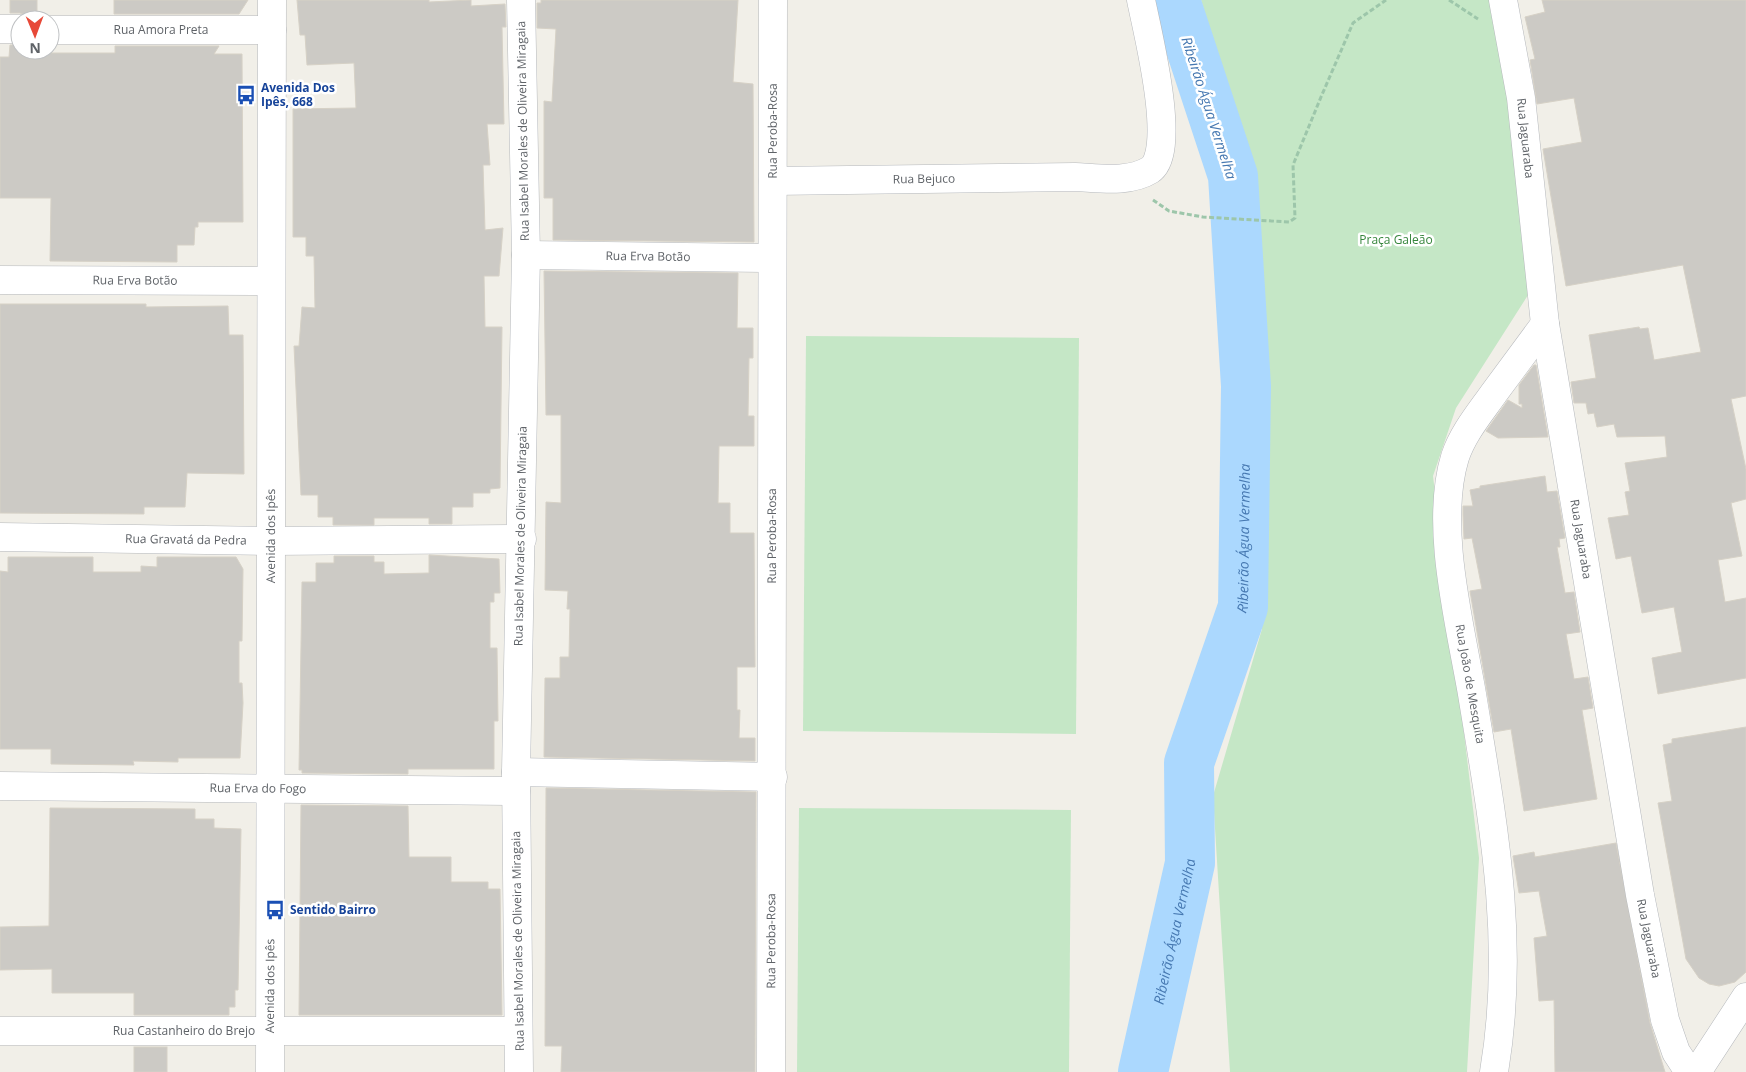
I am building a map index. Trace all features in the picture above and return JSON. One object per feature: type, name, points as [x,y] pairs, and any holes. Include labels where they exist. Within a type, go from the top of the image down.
[{"type":"street","name":"Avenida dos Ipês","points":[[270,1072],[272,0]]},
{"type":"street","name":"Rua Isabel Morales de Oliveira Miragaia","points":[[519,1072],[516,782],[526,255],[521,0]]},
{"type":"street","name":"Rua Peroba-Rosa","points":[[771,1072],[773,0]]},
{"type":"street","name":"Rua Bejuco","points":[[773,181],[1075,177],[1122,179],[1140,175],[1152,169],[1160,158],[1163,143],[1154,59],[1141,0]]},
{"type":"street","name":"Rua Jaguaraba","points":[[1503,0],[1521,98],[1545,324],[1640,895],[1665,1020],[1676,1052],[1689,1072]]},
{"type":"street","name":"Rua Amora Preta","points":[[60,30],[272,30]]},
{"type":"street","name":"Rua Erva Botão","points":[[526,255],[772,258]]},
{"type":"street","name":"Rua Erva Botão","points":[[0,280],[271,281]]},
{"type":"street","name":"Rua João de Mesquita","points":[[1494,1072],[1504,1003],[1505,941],[1488,793],[1456,600],[1447,526],[1450,484],[1456,456],[1470,426],[1545,324]]},
{"type":"street","name":"Rua Gravatá da Pedra","points":[[0,537],[271,541],[522,539]]},
{"type":"street","name":"Rua Erva do Fogo","points":[[0,786],[270,789],[773,777]]},
{"type":"street","points":[[1697,1072],[1746,997]]},
{"type":"street","name":"Rua Castanheiro do Brejo","points":[[0,1030],[518,1031]]},
{"type":"path","points":[[1122,179],[1170,211],[1203,217],[1289,222],[1295,218],[1293,165],[1353,23],[1386,0]]},
{"type":"green space","name":"Praça Galeão","points":[[1201,0],[1494,0],[1544,270],[1456,408],[1433,476],[1479,858],[1467,1072],[1230,1072],[1213,796],[1262,629],[1262,451],[1256,185]]},
{"type":"green space","points":[[806,336],[1079,338],[1076,734],[803,731]]},
{"type":"green space","points":[[799,808],[1071,810],[1069,1072],[797,1072]]},
{"type":"building","points":[[10,0],[37,0],[37,10],[10,10]]},
{"type":"building","points":[[114,0],[248,0],[239,14],[114,14]]},
{"type":"building","points":[[297,0],[429,0],[429,2],[471,0],[471,6],[505,4],[506,27],[502,27],[504,124],[487,124],[490,165],[483,165],[485,230],[503,228],[499,276],[484,276],[485,327],[502,327],[500,488],[490,489],[490,493],[473,493],[473,507],[452,507],[452,524],[429,524],[429,518],[374,518],[374,525],[333,525],[333,517],[318,517],[318,495],[301,495],[294,346],[299,346],[302,307],[315,308],[314,256],[306,256],[306,237],[293,237],[293,109],[356,108],[354,63],[307,65],[305,35],[300,35]]},
{"type":"building","points":[[541,0],[738,0],[733,82],[753,84],[754,242],[553,240],[553,198],[544,198],[544,101],[552,102],[556,29],[537,28],[537,3],[541,3]]},
{"type":"building","points":[[1542,0],[1746,0],[1746,396],[1731,399],[1746,469],[1746,499],[1731,503],[1742,556],[1718,560],[1725,602],[1746,598],[1746,678],[1658,694],[1652,658],[1682,652],[1674,607],[1642,613],[1631,556],[1616,559],[1608,518],[1629,515],[1625,492],[1630,491],[1625,463],[1667,457],[1665,436],[1617,437],[1614,424],[1597,427],[1594,413],[1588,414],[1586,403],[1574,403],[1571,382],[1596,378],[1589,335],[1639,327],[1640,329],[1648,328],[1654,360],[1701,352],[1683,265],[1566,286],[1543,149],[1582,142],[1574,98],[1537,104],[1530,60],[1535,59],[1525,17],[1545,12]]},
{"type":"building","points":[[10,45],[10,60],[60,60],[60,53],[115,53],[115,46],[219,46],[214,54],[242,54],[243,222],[198,222],[198,227],[195,227],[194,245],[177,245],[177,262],[50,261],[51,198],[0,198],[0,57],[9,57]]},
{"type":"building","points":[[544,271],[738,273],[737,328],[753,328],[753,358],[749,358],[748,416],[754,416],[754,446],[719,446],[718,503],[730,503],[730,533],[754,533],[755,667],[737,667],[737,710],[740,710],[739,738],[755,738],[755,761],[544,757],[545,678],[560,678],[560,657],[569,657],[570,609],[567,609],[568,591],[545,590],[546,502],[561,503],[561,415],[546,415]]},
{"type":"building","points":[[0,304],[146,304],[146,307],[228,306],[229,335],[243,335],[244,474],[187,473],[185,507],[144,507],[144,514],[0,513]]},
{"type":"building","points":[[1534,365],[1536,365],[1548,437],[1498,438],[1486,431],[1508,400],[1522,408],[1522,404],[1519,404],[1519,385]]},
{"type":"building","points":[[1545,476],[1547,492],[1557,491],[1565,538],[1559,539],[1560,547],[1557,547],[1565,593],[1574,592],[1580,632],[1566,634],[1574,679],[1588,677],[1593,708],[1582,710],[1597,799],[1524,811],[1511,729],[1494,732],[1470,591],[1482,589],[1472,538],[1464,539],[1463,506],[1473,506],[1470,490],[1480,488],[1480,486]]},
{"type":"building","points":[[429,555],[499,559],[500,593],[494,593],[494,602],[490,602],[490,648],[497,648],[498,721],[494,721],[494,769],[408,769],[408,774],[302,773],[302,770],[299,770],[302,582],[316,582],[316,563],[334,563],[334,556],[374,556],[374,562],[384,562],[384,574],[429,573]]},
{"type":"building","points":[[8,557],[93,557],[93,572],[141,572],[141,566],[157,567],[157,557],[236,557],[243,569],[242,641],[239,641],[239,683],[242,683],[243,703],[240,758],[178,758],[178,762],[133,761],[134,765],[51,764],[51,749],[0,749],[0,571],[8,572]]},
{"type":"building","points":[[1746,727],[1746,972],[1735,982],[1719,986],[1709,984],[1699,978],[1686,959],[1658,803],[1672,801],[1663,745],[1672,743],[1672,739]]},
{"type":"building","points":[[546,788],[756,792],[755,1072],[561,1072],[562,1046],[545,1046]]},
{"type":"building","points":[[301,805],[408,806],[409,857],[451,857],[451,882],[488,882],[488,889],[500,889],[502,1015],[299,1015]]},
{"type":"building","points":[[50,808],[195,809],[195,819],[214,819],[214,828],[241,829],[238,990],[235,990],[235,1007],[229,1007],[229,1015],[134,1015],[134,993],[52,993],[52,969],[0,970],[0,927],[49,926]]},
{"type":"building","points":[[1616,843],[1650,1023],[1665,1072],[1555,1072],[1554,1000],[1539,1001],[1534,938],[1547,936],[1539,891],[1519,893],[1513,856],[1534,852],[1535,857]]},
{"type":"building","points":[[134,1047],[167,1047],[167,1072],[134,1072]]},
{"type":"waterway","name":"Ribeirão Água Vermelha","points":[[1143,1072],[1190,863],[1189,763],[1243,607],[1246,386],[1233,176],[1175,0]]},
{"type":"place","name":"Avenida Dos Ipês, 668","points":[[246,95]]},
{"type":"place","name":"Sentido Bairro","points":[[275,910]]}]
